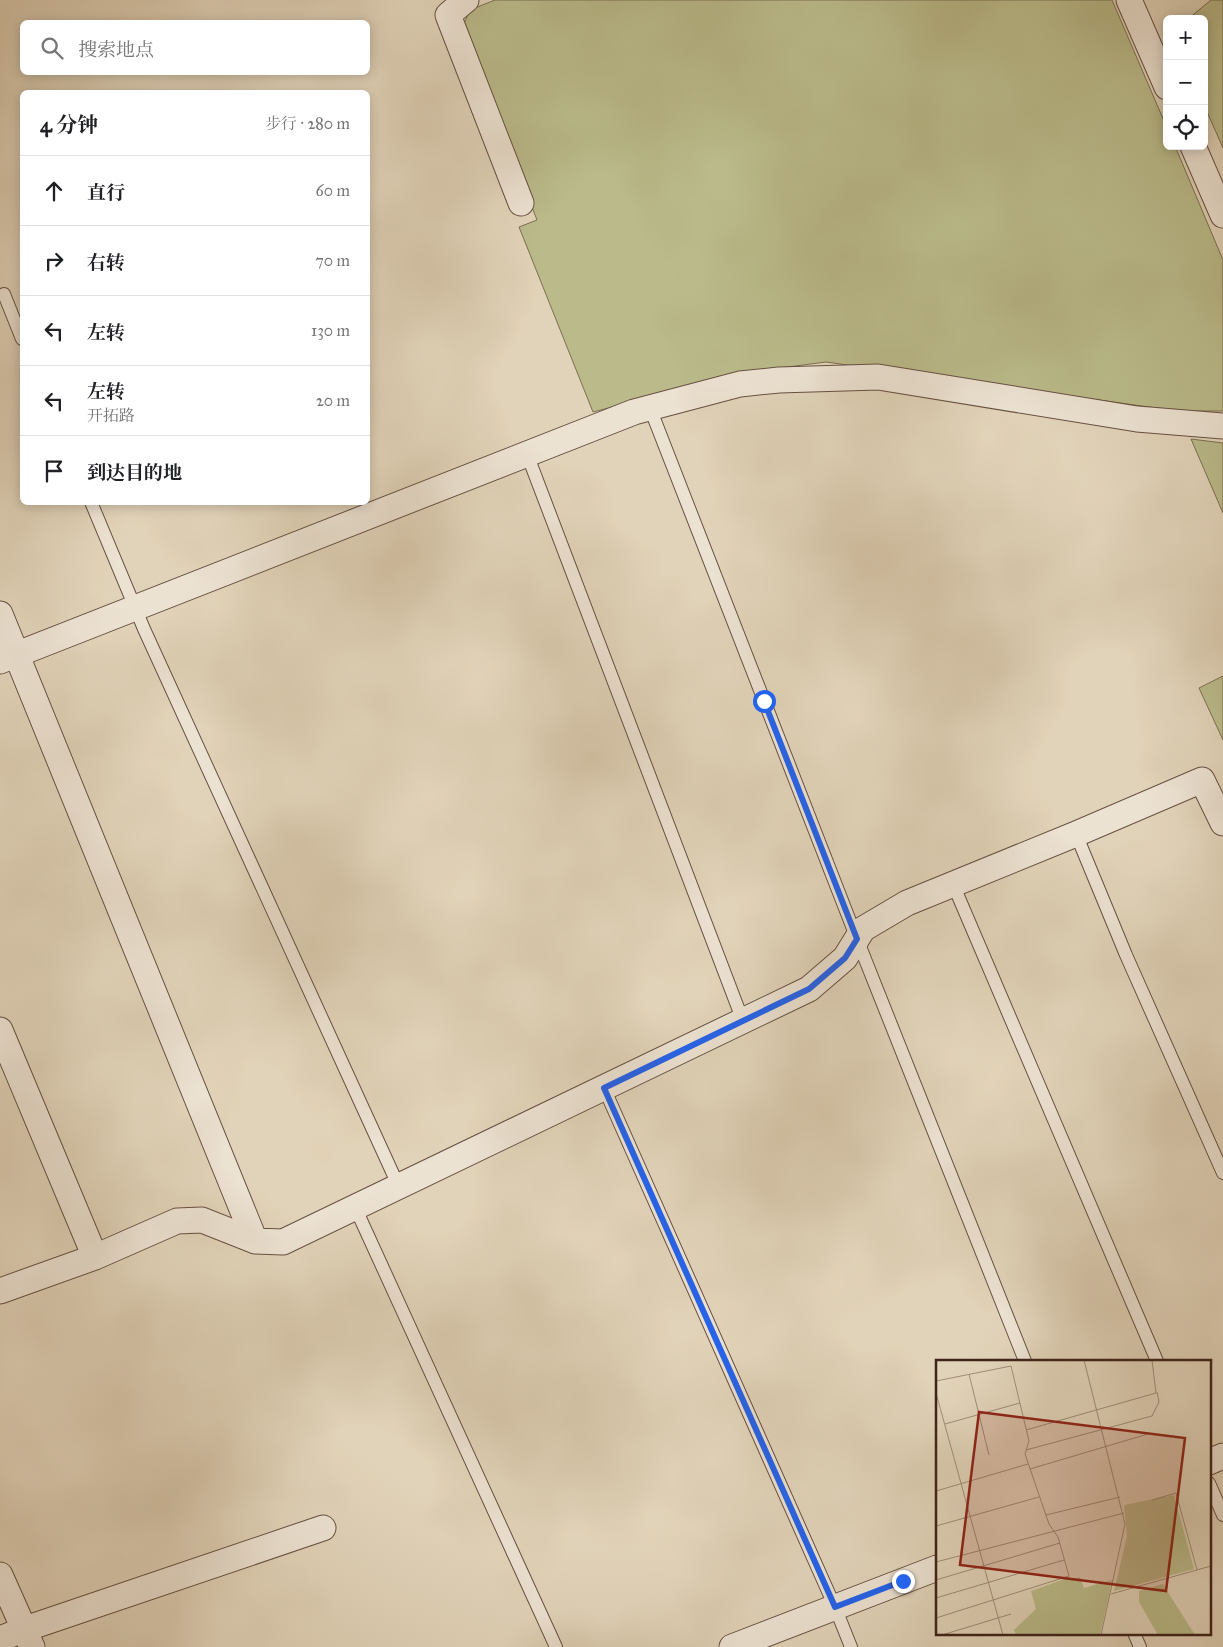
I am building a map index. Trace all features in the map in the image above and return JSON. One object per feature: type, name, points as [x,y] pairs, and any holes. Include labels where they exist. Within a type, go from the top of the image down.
[{"type":"street","points":[[466,0],[448,15],[521,203]]},
{"type":"street","points":[[1129,0],[1163,78]]},
{"type":"street","points":[[1195,150],[1223,215]]},
{"type":"street","points":[[8,658],[634,412],[740,384],[779,380],[878,377],[1137,419],[1223,426]]},
{"type":"street","points":[[0,614],[8,658],[255,1241]]},
{"type":"street","points":[[0,1291],[95,1257],[176,1221],[202,1220],[255,1241],[283,1242],[809,989],[845,958],[863,929],[908,903],[1202,780],[1223,824]]},
{"type":"street","points":[[0,1030],[95,1257]]},
{"type":"street","points":[[1210,1462],[1223,1456]]},
{"type":"street","points":[[0,1639],[28,1638],[323,1528]]},
{"type":"street","points":[[732,1647],[936,1568]]},
{"type":"street","points":[[0,1575],[28,1638]]},
{"type":"lane","points":[[4,294],[20,334]]},
{"type":"lane","points":[[650,408],[857,939],[1025,1360]]},
{"type":"lane","points":[[526,454],[743,1021]]},
{"type":"lane","points":[[92,505],[135,608],[399,1186]]},
{"type":"lane","points":[[1076,834],[1126,955],[1223,1173]]},
{"type":"lane","points":[[953,884],[1157,1360]]},
{"type":"lane","points":[[604,1088],[835,1607],[851,1647]]},
{"type":"lane","points":[[355,1207],[556,1647]]},
{"type":"lane","points":[[1210,1485],[1223,1515]]},
{"type":"lane","points":[[1134,1634],[1140,1647]]},
{"type":"green space","points":[[495,0],[1112,0],[1163,119],[1163,150],[1177,150],[1223,260],[1223,411],[1178,411],[826,362],[742,373],[593,412],[519,227],[537,220],[462,28],[470,10]]},
{"type":"green space","points":[[1211,0],[1223,0],[1223,148],[1208,114],[1208,15],[1193,15]]},
{"type":"green space","points":[[1191,439],[1223,443],[1223,513]]},
{"type":"green space","points":[[1223,676],[1223,740],[1199,688]]},
{"type":"route","points":[[764,701],[857,939],[845,958],[809,989],[604,1088],[835,1607],[903,1581]]}]
